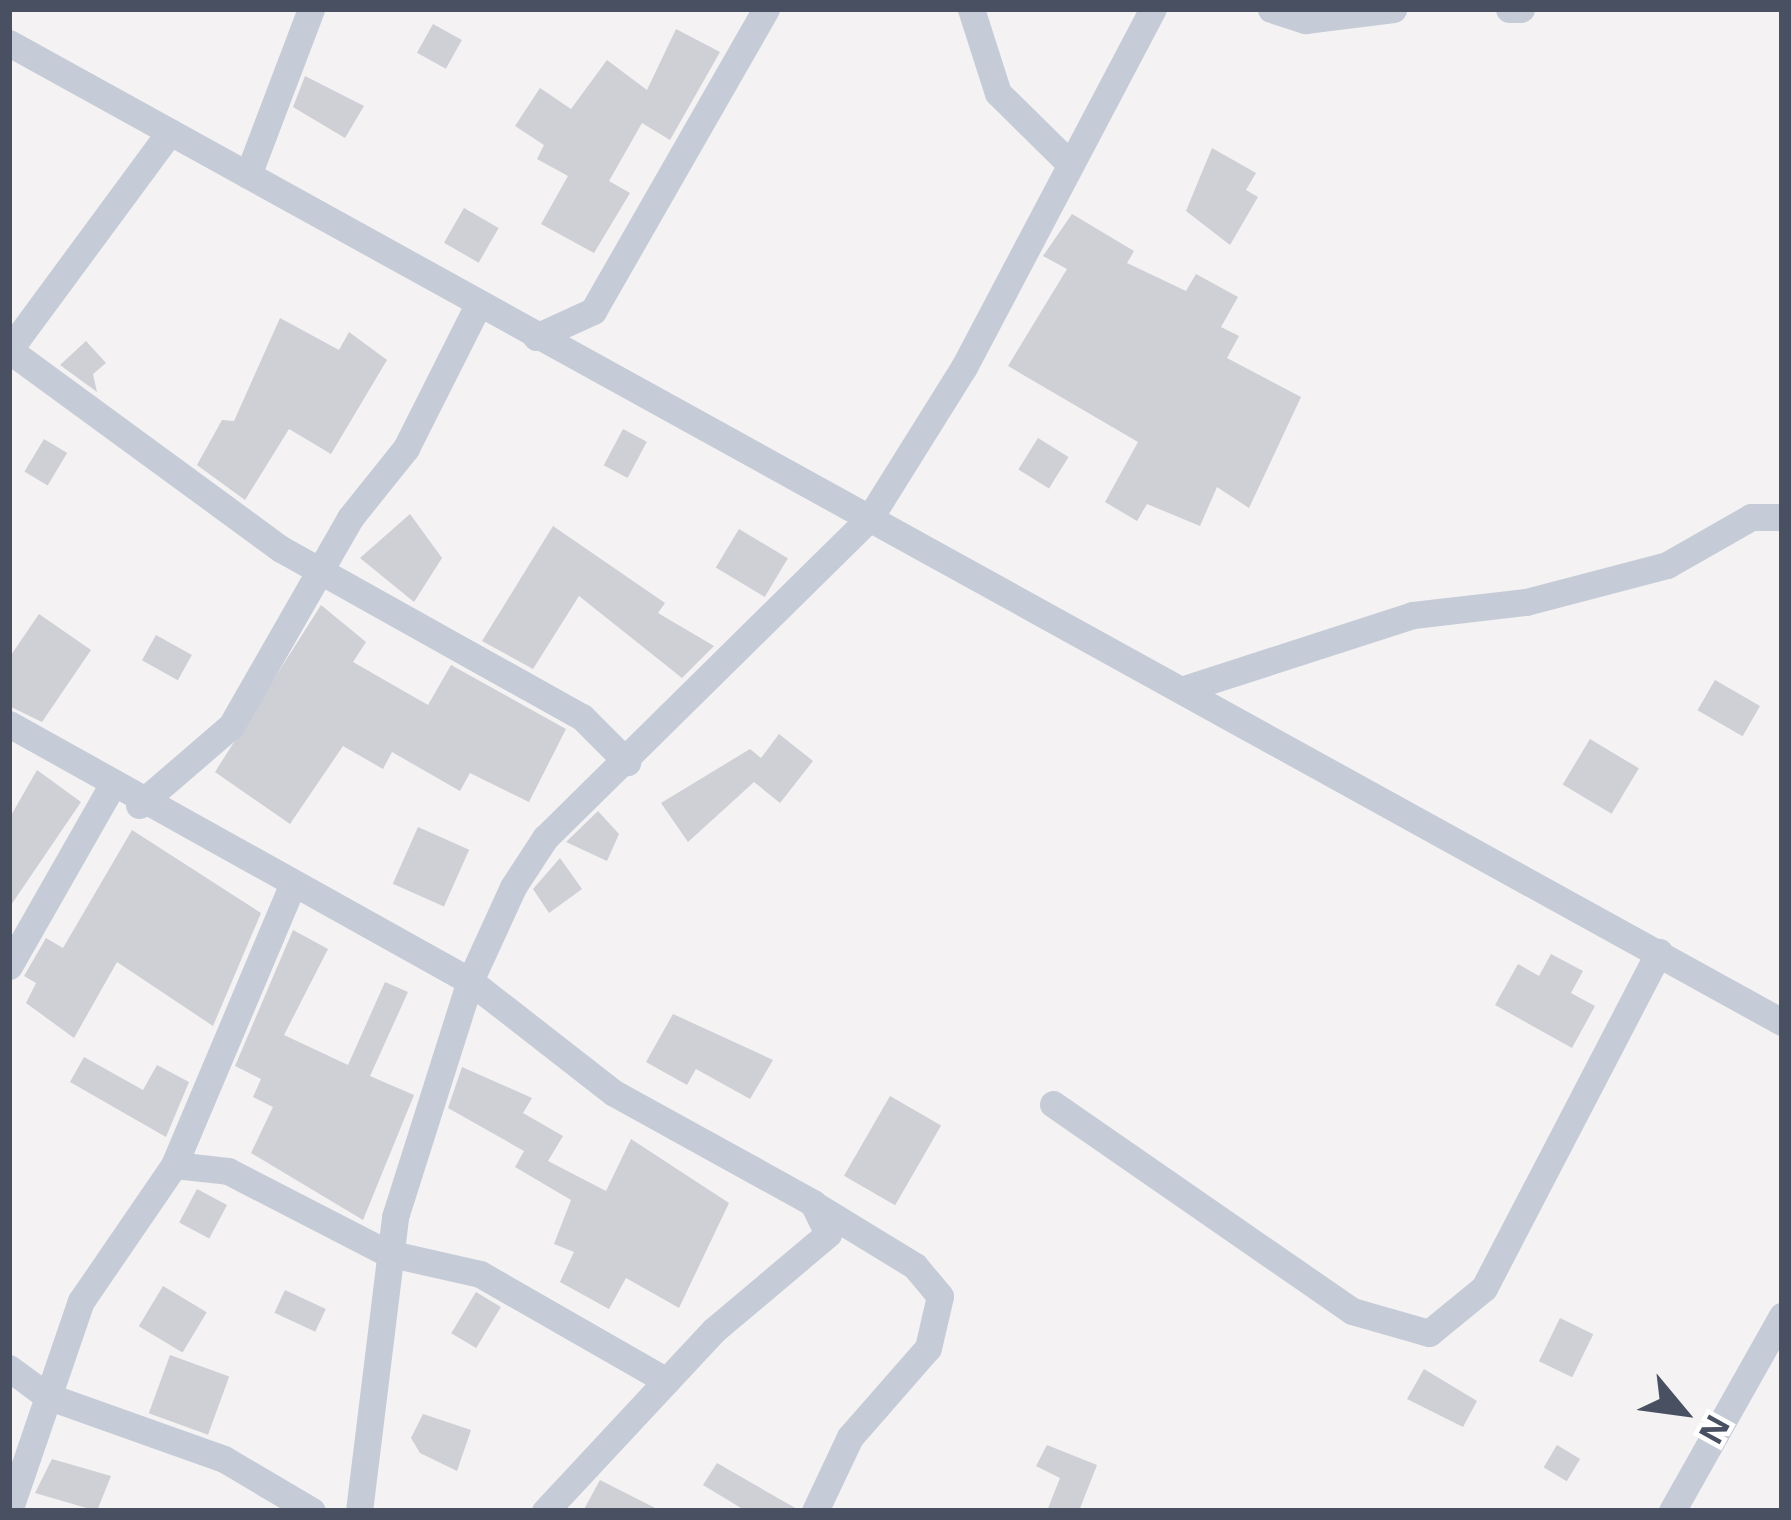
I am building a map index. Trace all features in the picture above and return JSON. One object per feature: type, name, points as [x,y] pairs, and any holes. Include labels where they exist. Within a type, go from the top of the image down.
[{"type":"street","points":[[248,176],[311,9]]},
{"type":"street","points":[[536,337],[593,311],[766,9]]},
{"type":"street","points":[[971,9],[998,93],[1070,164]]},
{"type":"street","points":[[359,1511],[387,1253],[470,981],[526,864],[869,519],[1153,9]]},
{"type":"street","points":[[1271,9],[1305,20],[1393,9]]},
{"type":"street","points":[[1509,9],[1521,9]]},
{"type":"street","points":[[9,43],[536,337],[1187,688],[1782,1022]]},
{"type":"street","points":[[170,132],[9,350],[319,574],[582,717],[627,762]]},
{"type":"street","points":[[139,805],[218,743],[319,574],[406,448],[478,305]]},
{"type":"street","points":[[1187,688],[1413,615],[1526,602],[1667,565],[1751,517],[1782,517]]},
{"type":"street","points":[[9,724],[139,805],[470,981],[614,1093],[813,1203],[915,1267],[940,1296],[928,1348],[850,1437],[815,1511]]},
{"type":"street","points":[[9,966],[111,787]]},
{"type":"street","points":[[9,1511],[81,1301],[174,1165],[244,978],[291,888]]},
{"type":"street","points":[[1053,1104],[1352,1311],[1430,1333],[1484,1288],[1660,952]]},
{"type":"street","points":[[174,1165],[228,1171],[387,1253],[480,1274],[667,1381]]},
{"type":"street","points":[[544,1511],[667,1381],[828,1234],[813,1203]]},
{"type":"street","points":[[1672,1511],[1782,1316]]},
{"type":"street","points":[[9,1368],[46,1396],[224,1459],[312,1511]]},
{"type":"building","points":[[433,24],[462,40],[446,69],[417,53]]},
{"type":"building","points":[[676,29],[720,52],[670,140],[642,123],[609,181],[630,193],[594,253],[541,224],[568,176],[537,159],[544,145],[515,126],[540,88],[571,109],[607,60],[647,90]]},
{"type":"building","points":[[305,76],[364,106],[345,138],[293,107]]},
{"type":"building","points":[[1212,148],[1256,173],[1246,190],[1258,197],[1230,245],[1186,211]]},
{"type":"building","points":[[464,208],[499,228],[479,263],[444,243]]},
{"type":"building","points":[[1072,214],[1134,251],[1127,263],[1186,291],[1196,274],[1238,297],[1221,327],[1239,336],[1227,358],[1301,397],[1249,508],[1217,487],[1200,526],[1147,504],[1137,521],[1105,502],[1138,442],[1008,366],[1067,269],[1043,256]]},
{"type":"building","points":[[280,318],[339,350],[349,332],[387,360],[331,454],[289,429],[245,500],[197,465],[222,420],[234,421]]},
{"type":"building","points":[[86,341],[106,363],[93,374],[97,392],[60,365]]},
{"type":"building","points":[[623,429],[647,442],[628,478],[604,465]]},
{"type":"building","points":[[1038,438],[1069,457],[1049,488],[1018,469]]},
{"type":"building","points":[[44,439],[67,453],[48,485],[24,472]]},
{"type":"building","points":[[410,514],[442,558],[414,602],[360,558]]},
{"type":"building","points":[[553,526],[665,603],[658,613],[714,646],[682,678],[579,596],[533,669],[482,641]]},
{"type":"building","points":[[739,529],[788,558],[765,597],[716,568]]},
{"type":"building","points":[[321,605],[366,642],[353,662],[428,705],[451,665],[566,729],[529,802],[470,773],[460,791],[392,752],[383,769],[343,746],[290,824],[215,772]]},
{"type":"building","points":[[39,614],[91,650],[42,722],[9,706],[9,658]]},
{"type":"building","points":[[156,635],[192,655],[178,680],[142,660]]},
{"type":"building","points":[[1715,680],[1760,706],[1743,736],[1698,710]]},
{"type":"building","points":[[779,734],[813,761],[780,803],[754,782],[688,842],[661,803],[750,749],[761,758]]},
{"type":"building","points":[[1590,739],[1639,768],[1612,814],[1563,784]]},
{"type":"building","points":[[37,770],[81,802],[9,908],[9,819]]},
{"type":"building","points":[[598,811],[619,834],[607,861],[566,842]]},
{"type":"building","points":[[418,827],[469,850],[444,906],[393,884]]},
{"type":"building","points":[[132,830],[261,913],[213,1026],[117,962],[74,1038],[26,1003],[36,983],[24,976],[46,938],[63,948]]},
{"type":"building","points":[[560,858],[582,889],[549,913],[533,889]]},
{"type":"building","points":[[293,930],[328,949],[284,1035],[348,1065],[385,982],[408,992],[370,1076],[414,1095],[363,1220],[251,1153],[273,1107],[253,1097],[261,1079],[235,1066]]},
{"type":"building","points":[[1551,954],[1583,971],[1571,993],[1595,1006],[1572,1048],[1495,1005],[1518,964],[1539,976]]},
{"type":"building","points":[[673,1014],[773,1060],[750,1099],[696,1069],[687,1085],[646,1062]]},
{"type":"building","points":[[84,1057],[143,1090],[157,1065],[189,1082],[166,1137],[70,1082]]},
{"type":"building","points":[[462,1067],[532,1098],[523,1113],[563,1136],[548,1161],[606,1191],[631,1139],[729,1203],[679,1308],[626,1278],[609,1309],[560,1282],[574,1252],[554,1244],[571,1200],[515,1167],[524,1151],[448,1108]]},
{"type":"building","points":[[890,1096],[941,1126],[895,1205],[844,1176]]},
{"type":"building","points":[[197,1189],[227,1205],[209,1239],[179,1223]]},
{"type":"building","points":[[163,1286],[207,1312],[183,1353],[139,1326]]},
{"type":"building","points":[[285,1290],[326,1309],[315,1332],[274,1313]]},
{"type":"building","points":[[476,1292],[501,1307],[476,1348],[451,1333]]},
{"type":"building","points":[[1560,1318],[1593,1334],[1572,1377],[1539,1361]]},
{"type":"building","points":[[170,1355],[229,1377],[208,1435],[149,1413]]},
{"type":"building","points":[[1424,1369],[1477,1401],[1463,1427],[1407,1399]]},
{"type":"building","points":[[423,1414],[471,1430],[457,1471],[420,1453],[411,1438]]},
{"type":"building","points":[[1047,1445],[1097,1465],[1079,1511],[1047,1511],[1060,1478],[1036,1466]]},
{"type":"building","points":[[1557,1445],[1580,1459],[1567,1481],[1544,1467]]},
{"type":"building","points":[[52,1459],[111,1476],[97,1511],[35,1493]]},
{"type":"building","points":[[717,1463],[797,1511],[746,1511],[703,1485]]},
{"type":"building","points":[[600,1480],[661,1511],[583,1511]]}]
